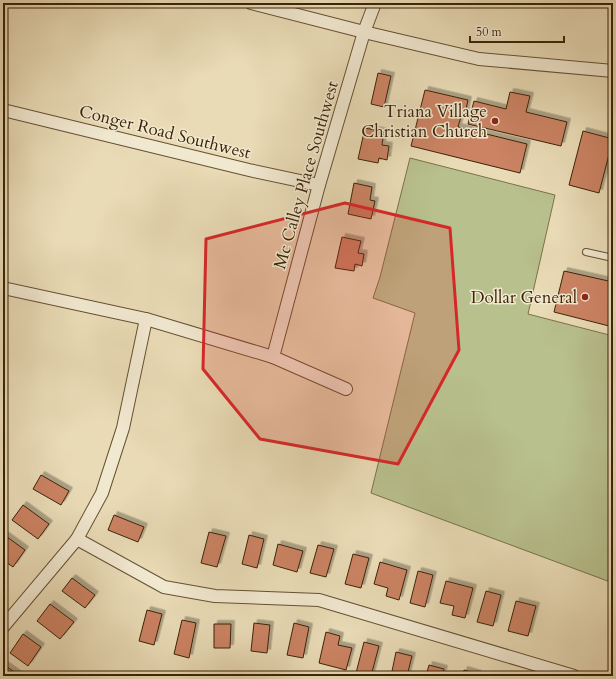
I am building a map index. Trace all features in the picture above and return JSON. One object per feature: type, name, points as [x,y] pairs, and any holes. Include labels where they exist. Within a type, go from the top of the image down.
[{"type":"street","points":[[250,3],[479,59],[613,71]]},
{"type":"street","name":"Mc Calley Place Southwest","points":[[273,357],[319,186],[364,32],[375,3]]},
{"type":"street","name":"Conger Road Southwest","points":[[3,110],[319,186]]},
{"type":"street","points":[[3,288],[146,319],[273,357],[346,389]]},
{"type":"street","points":[[3,627],[77,539],[102,493],[123,428],[146,319]]},
{"type":"street","points":[[77,539],[164,587],[215,596],[319,600],[574,676]]},
{"type":"lane","points":[[586,252],[613,258]]},
{"type":"highlighted area","points":[[345,203],[450,228],[459,350],[398,464],[260,439],[203,369],[206,239]]},
{"type":"green space","points":[[410,158],[555,195],[528,314],[613,336],[613,583],[371,493],[415,313],[373,298],[380,277]]},
{"type":"building","points":[[378,73],[391,76],[384,107],[371,104]]},
{"type":"building","points":[[425,90],[468,100],[465,114],[462,113],[458,127],[527,144],[520,173],[411,146]]},
{"type":"building","points":[[510,92],[530,96],[526,112],[567,122],[561,146],[468,124],[474,101],[506,109]]},
{"type":"building","points":[[365,128],[384,132],[382,145],[389,146],[387,160],[379,158],[378,163],[358,159]]},
{"type":"building","points":[[583,131],[613,139],[599,193],[569,185]]},
{"type":"building","points":[[354,183],[372,187],[370,200],[375,201],[371,219],[348,214]]},
{"type":"building","points":[[342,237],[361,241],[358,253],[364,254],[362,266],[355,264],[354,271],[335,268]]},
{"type":"building","name":"Dollar General","points":[[564,271],[613,282],[613,327],[554,312]]},
{"type":"building","points":[[41,475],[69,491],[61,505],[33,489]]},
{"type":"building","points":[[23,505],[49,524],[38,539],[12,520]]},
{"type":"building","points":[[114,515],[144,527],[138,542],[108,530]]},
{"type":"building","points":[[209,532],[226,536],[217,567],[201,563]]},
{"type":"building","points":[[3,534],[25,550],[13,567],[3,560]]},
{"type":"building","points":[[249,535],[264,539],[257,568],[242,564]]},
{"type":"building","points":[[278,544],[303,551],[297,572],[273,565]]},
{"type":"building","points":[[318,545],[334,549],[326,577],[310,573]]},
{"type":"building","points":[[353,554],[369,558],[361,588],[345,584]]},
{"type":"building","points":[[380,562],[407,570],[399,600],[386,596],[388,588],[374,584]]},
{"type":"building","points":[[418,571],[433,575],[425,607],[410,603]]},
{"type":"building","points":[[72,578],[95,595],[85,608],[62,591]]},
{"type":"building","points":[[446,581],[473,588],[465,618],[452,615],[454,606],[440,603]]},
{"type":"building","points":[[486,591],[501,595],[493,626],[477,622]]},
{"type":"building","points":[[516,601],[536,606],[528,636],[508,631]]},
{"type":"building","points":[[50,604],[74,622],[60,639],[37,621]]},
{"type":"building","points":[[147,610],[162,614],[154,645],[139,641]]},
{"type":"building","points":[[182,620],[196,623],[189,658],[174,654]]},
{"type":"building","points":[[254,623],[270,625],[267,653],[251,651]]},
{"type":"building","points":[[294,623],[309,627],[303,658],[287,655]]},
{"type":"building","points":[[214,624],[231,624],[230,648],[214,648]]},
{"type":"building","points":[[326,632],[340,636],[338,645],[352,648],[346,670],[319,663]]},
{"type":"building","points":[[23,634],[41,647],[28,666],[10,653]]},
{"type":"building","points":[[364,642],[379,646],[371,676],[356,673]]},
{"type":"building","points":[[396,652],[412,656],[407,676],[391,676]]},
{"type":"building","points":[[3,664],[20,676],[3,676]]},
{"type":"building","points":[[429,665],[444,669],[442,676],[426,676]]},
{"type":"building","points":[[464,670],[478,674],[477,676],[462,676]]},
{"type":"place","name":"Triana Village Christian Church","points":[[495,121]]},
{"type":"place","name":"Dollar General","points":[[585,297]]}]
